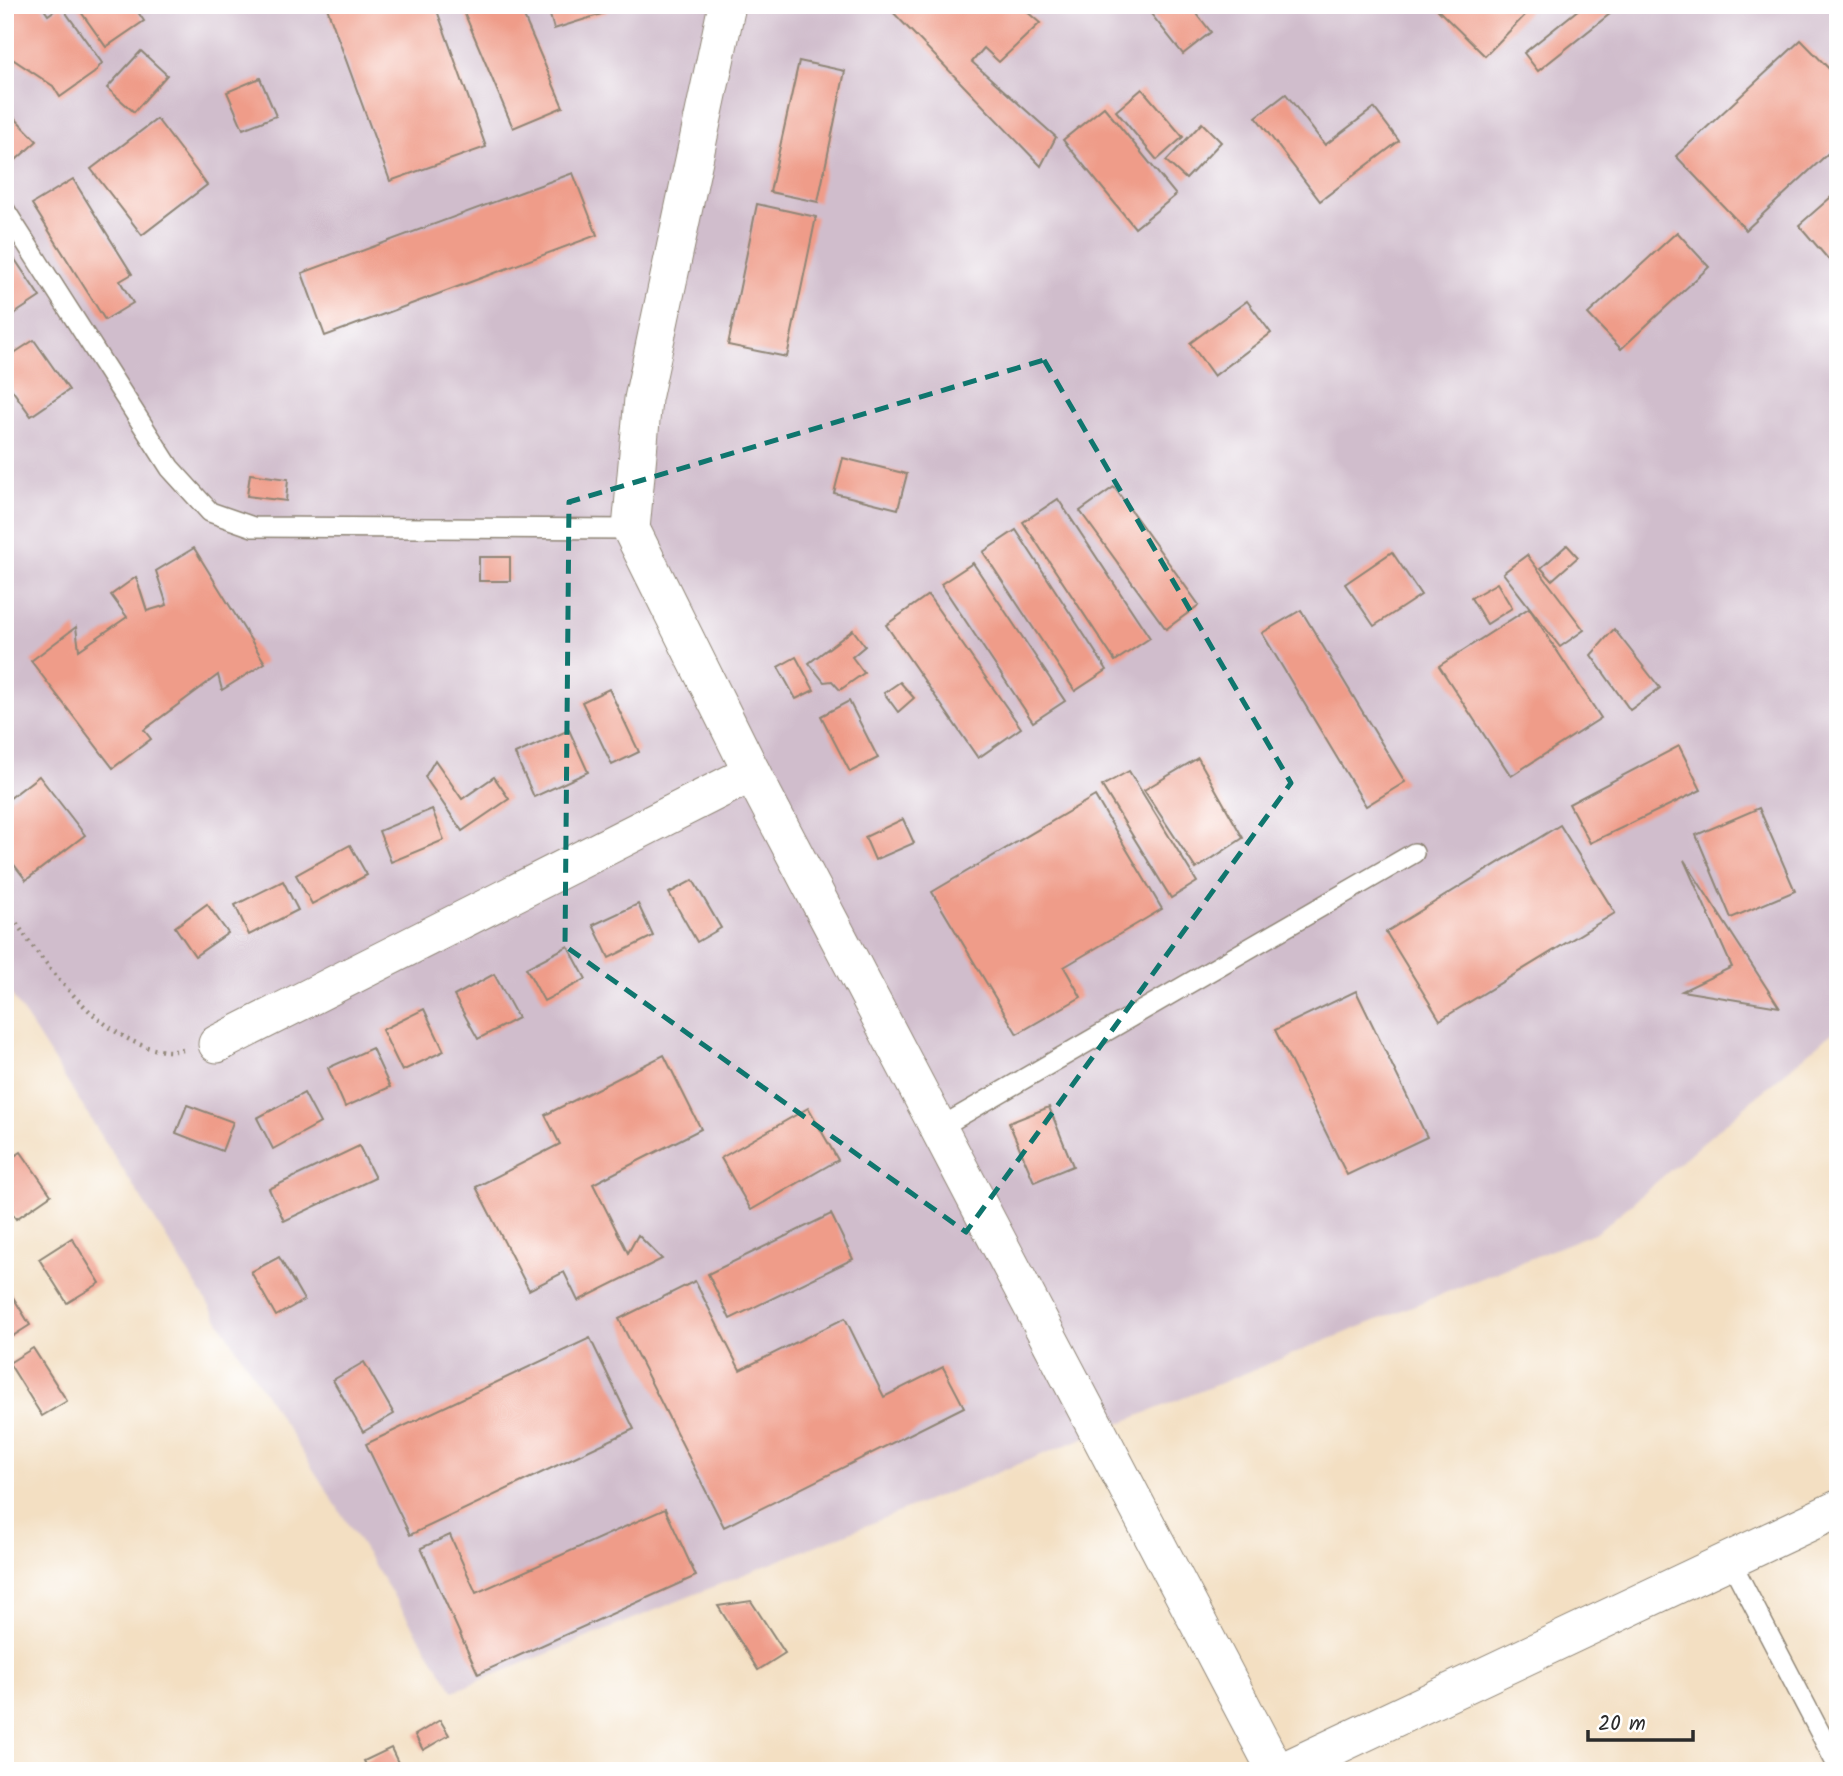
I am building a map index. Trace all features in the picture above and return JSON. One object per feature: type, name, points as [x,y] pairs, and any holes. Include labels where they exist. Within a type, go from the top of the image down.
[{"type":"street","points":[[727,5],[643,399],[631,529],[752,773],[1276,1771]]},
{"type":"street","points":[[217,1044],[752,773]]},
{"type":"street","points":[[1283,1771],[1838,1509]]},
{"type":"lane","points":[[5,210],[170,468],[210,512],[253,527],[631,529]]},
{"type":"lane","points":[[939,1128],[1414,853]]},
{"type":"lane","points":[[1730,1560],[1838,1767]]},
{"type":"path","points":[[5,906],[30,945],[100,1021],[139,1045],[174,1052],[217,1044]]},
{"type":"highlighted area","points":[[1044,360],[1291,783],[966,1232],[565,946],[569,502]]},
{"type":"shaded area","points":[[5,5],[1838,5],[1838,1027],[1599,1231],[454,1691],[5,984]]},
{"type":"building","points":[[5,5],[41,5],[48,15],[61,6],[102,63],[94,73],[60,97],[53,86],[11,58],[5,50]]},
{"type":"building","points":[[76,5],[133,5],[144,21],[106,47]]},
{"type":"building","points":[[326,5],[435,5],[486,147],[390,181]]},
{"type":"building","points":[[461,5],[519,5],[563,107],[513,128]]},
{"type":"building","points":[[547,5],[601,5],[608,12],[554,29]]},
{"type":"building","points":[[886,5],[1019,5],[1040,23],[999,62],[984,48],[972,62],[1056,137],[1041,166]]},
{"type":"building","points":[[1144,5],[1190,5],[1211,32],[1183,54]]},
{"type":"building","points":[[1442,5],[1535,5],[1485,56],[1438,10]]},
{"type":"building","points":[[1584,5],[1605,5],[1611,13],[1538,71],[1524,53]]},
{"type":"building","points":[[1801,40],[1838,78],[1838,144],[1746,230],[1676,156]]},
{"type":"building","points":[[141,51],[167,75],[134,112],[107,88]]},
{"type":"building","points":[[799,61],[845,71],[818,202],[770,192]]},
{"type":"building","points":[[260,78],[276,116],[243,129],[227,92]]},
{"type":"building","points":[[1142,89],[1183,137],[1157,160],[1116,111]]},
{"type":"building","points":[[1286,94],[1325,145],[1374,108],[1399,141],[1320,201],[1256,117]]},
{"type":"building","points":[[1104,107],[1176,195],[1135,228],[1063,140]]},
{"type":"building","points":[[5,108],[37,141],[7,168],[5,166]]},
{"type":"building","points":[[157,119],[207,185],[142,235],[91,169]]},
{"type":"building","points":[[1202,123],[1221,142],[1186,179],[1166,161]]},
{"type":"building","points":[[573,173],[597,235],[325,336],[302,273]]},
{"type":"building","points":[[73,179],[132,274],[120,281],[133,303],[105,320],[32,204]]},
{"type":"building","points":[[1838,191],[1838,252],[1829,260],[1799,225]]},
{"type":"building","points":[[757,204],[816,217],[787,357],[728,345]]},
{"type":"building","points":[[1677,232],[1709,267],[1621,349],[1588,314]]},
{"type":"building","points":[[12,255],[40,297],[5,320],[5,259]]},
{"type":"building","points":[[1247,301],[1271,333],[1214,376],[1190,343]]},
{"type":"building","points":[[34,340],[69,390],[31,416],[5,380],[5,359]]},
{"type":"building","points":[[843,458],[907,474],[898,509],[834,493]]},
{"type":"building","points":[[250,474],[288,479],[286,501],[247,496]]},
{"type":"building","points":[[1114,487],[1199,605],[1166,629],[1080,511]]},
{"type":"building","points":[[1058,499],[1150,638],[1115,661],[1023,522]]},
{"type":"building","points":[[1016,530],[1107,670],[1075,691],[983,552]]},
{"type":"building","points":[[1567,545],[1578,557],[1552,580],[1541,568]]},
{"type":"building","points":[[194,548],[265,663],[222,690],[218,675],[144,730],[151,739],[113,768],[31,661],[76,627],[79,650],[127,617],[111,595],[136,577],[147,611],[167,605],[156,571]]},
{"type":"building","points":[[1392,552],[1421,595],[1374,626],[1345,584]]},
{"type":"building","points":[[1527,555],[1584,630],[1560,647],[1503,573]]},
{"type":"building","points":[[479,557],[510,557],[510,581],[479,581]]},
{"type":"building","points":[[973,563],[1065,701],[1033,722],[941,584]]},
{"type":"building","points":[[1497,583],[1512,608],[1487,624],[1471,598]]},
{"type":"building","points":[[928,595],[1021,728],[978,758],[886,625]]},
{"type":"building","points":[[1529,608],[1601,718],[1511,776],[1439,666]]},
{"type":"building","points":[[1301,610],[1405,782],[1366,806],[1262,633]]},
{"type":"building","points":[[1614,629],[1660,688],[1630,710],[1591,655]]},
{"type":"building","points":[[853,630],[865,646],[852,657],[864,673],[840,690],[832,681],[824,682],[809,663]]},
{"type":"building","points":[[796,657],[814,690],[796,699],[778,667]]},
{"type":"building","points":[[900,682],[914,698],[898,712],[884,693]]},
{"type":"building","points":[[609,689],[639,752],[612,765],[582,702]]},
{"type":"building","points":[[849,701],[878,758],[850,772],[821,716]]},
{"type":"building","points":[[569,730],[588,772],[534,797],[515,754]]},
{"type":"building","points":[[1679,746],[1701,790],[1590,843],[1569,804]]},
{"type":"building","points":[[1198,758],[1243,838],[1196,869],[1144,790]]},
{"type":"building","points":[[435,760],[462,799],[494,777],[509,799],[462,831],[425,777]]},
{"type":"building","points":[[1129,771],[1197,882],[1171,898],[1102,786]]},
{"type":"building","points":[[39,776],[85,835],[26,880],[5,853],[5,802]]},
{"type":"building","points":[[1095,796],[1162,909],[1064,967],[1081,997],[1017,1034],[932,892]]},
{"type":"building","points":[[1759,808],[1795,891],[1731,918],[1696,835]]},
{"type":"building","points":[[432,809],[444,840],[391,862],[379,831]]},
{"type":"building","points":[[903,819],[914,843],[875,860],[865,837]]},
{"type":"building","points":[[1560,825],[1615,913],[1440,1020],[1386,932]]},
{"type":"building","points":[[350,845],[367,875],[312,904],[296,875]]},
{"type":"building","points":[[1684,860],[1779,1007],[1682,991],[1732,967]]},
{"type":"building","points":[[693,880],[721,928],[697,942],[669,893]]},
{"type":"building","points":[[283,881],[298,910],[249,935],[235,905]]},
{"type":"building","points":[[207,904],[228,933],[195,956],[175,927]]},
{"type":"building","points":[[638,904],[653,936],[609,958],[593,925]]},
{"type":"building","points":[[568,946],[586,979],[544,1001],[526,968]]},
{"type":"building","points":[[494,974],[518,1018],[478,1039],[454,996]]},
{"type":"building","points":[[1356,991],[1427,1137],[1347,1175],[1275,1030]]},
{"type":"building","points":[[424,1009],[444,1051],[402,1071],[382,1030]]},
{"type":"building","points":[[372,1048],[390,1087],[345,1107],[328,1068]]},
{"type":"building","points":[[664,1055],[701,1129],[593,1184],[628,1253],[638,1235],[662,1259],[578,1301],[564,1272],[529,1290],[476,1187],[560,1144],[545,1115]]},
{"type":"building","points":[[304,1093],[320,1123],[273,1149],[257,1118]]},
{"type":"building","points":[[187,1105],[233,1122],[222,1151],[176,1133]]},
{"type":"building","points":[[1049,1107],[1073,1166],[1034,1182],[1009,1123]]},
{"type":"building","points":[[808,1108],[838,1160],[751,1210],[721,1158]]},
{"type":"building","points":[[359,1146],[375,1178],[284,1221],[269,1189]]},
{"type":"building","points":[[21,1152],[51,1195],[16,1219],[5,1203],[5,1162]]},
{"type":"building","points":[[831,1214],[853,1259],[730,1319],[708,1274]]},
{"type":"building","points":[[72,1238],[100,1283],[67,1303],[39,1259]]},
{"type":"building","points":[[279,1257],[304,1300],[276,1316],[251,1272]]},
{"type":"building","points":[[695,1281],[740,1370],[845,1318],[884,1397],[943,1367],[964,1407],[724,1527],[619,1319]]},
{"type":"building","points":[[5,1284],[30,1325],[5,1341]]},
{"type":"building","points":[[590,1338],[634,1429],[410,1535],[366,1444]]},
{"type":"building","points":[[33,1348],[67,1401],[42,1416],[9,1363]]},
{"type":"building","points":[[364,1362],[394,1414],[363,1432],[333,1380]]},
{"type":"building","points":[[665,1509],[696,1576],[478,1674],[421,1548],[450,1535],[476,1593]]},
{"type":"building","points":[[751,1601],[785,1653],[758,1670],[718,1606]]},
{"type":"building","points":[[440,1720],[449,1735],[423,1750],[415,1735]]},
{"type":"building","points":[[391,1748],[402,1771],[369,1771],[364,1761]]}]
